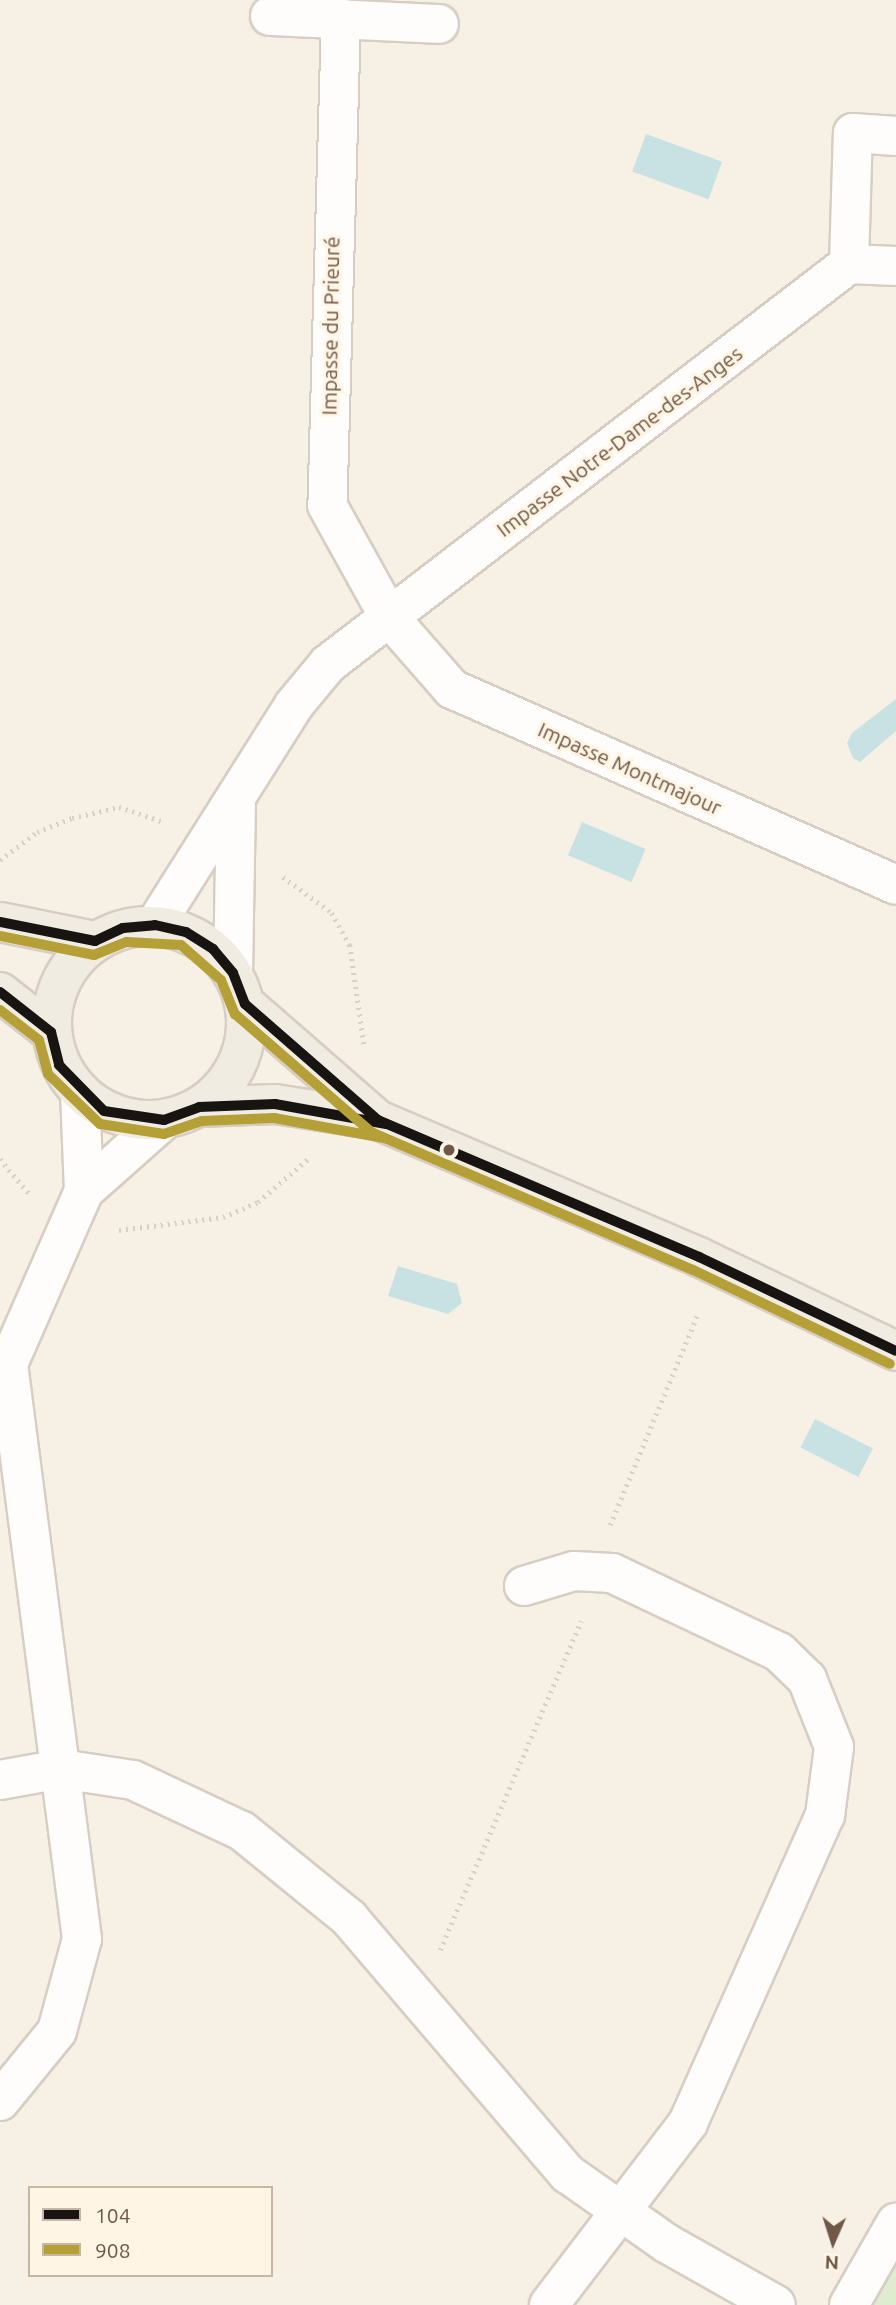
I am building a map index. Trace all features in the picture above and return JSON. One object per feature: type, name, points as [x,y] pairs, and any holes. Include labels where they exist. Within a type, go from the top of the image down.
[{"type":"main road","points":[[0,922],[95,941]]},
{"type":"main road","points":[[378,1120],[239,989],[213,949],[186,932],[155,925],[123,928],[95,941],[64,975],[54,997],[51,1032],[59,1065],[79,1092],[124,1117],[164,1120],[200,1107],[275,1104],[378,1120],[699,1256],[896,1351]]},
{"type":"main road","points":[[200,1107],[239,1062],[239,989]]},
{"type":"main road","points":[[0,992],[51,1032]]},
{"type":"street","points":[[271,16],[439,24]]},
{"type":"street","name":"Impasse du Prieuré","points":[[341,18],[327,505],[389,617]]},
{"type":"street","points":[[896,136],[853,133],[849,264],[896,266]]},
{"type":"street","name":"Impasse Notre-Dame-des-Anges","points":[[155,925],[236,802],[294,705],[328,664],[849,264]]},
{"type":"street","name":"Impasse Montmajour","points":[[389,617],[452,689],[896,885]]},
{"type":"street","points":[[236,802],[239,989]]},
{"type":"street","points":[[79,1092],[84,1191]]},
{"type":"street","points":[[0,2101],[57,2031],[82,1939],[8,1364],[84,1191],[164,1120]]},
{"type":"street","points":[[524,1586],[573,1571],[598,1572],[779,1652],[807,1679],[834,1747],[825,1815],[688,2123],[616,2209],[549,2305]]},
{"type":"street","points":[[0,1780],[61,1769],[133,1780],[242,1831],[349,1918],[568,2174],[616,2209],[776,2305]]},
{"type":"street","points":[[849,2305],[896,2223]]},
{"type":"path","points":[[0,860],[37,832],[119,807],[177,828]]},
{"type":"path","points":[[274,873],[308,890],[350,945],[364,1058]]},
{"type":"path","points":[[108,1230],[223,1217],[258,1202],[313,1154]]},
{"type":"path","points":[[0,1159],[39,1207]]},
{"type":"path","points":[[418,1999],[559,1681],[598,1572],[607,1532],[697,1316]]},
{"type":"green space","points":[[896,2263],[896,2305],[871,2305],[889,2276]]},
{"type":"water","points":[[646,134],[722,162],[708,199],[632,172]]},
{"type":"water","points":[[896,699],[896,731],[860,762],[853,758],[847,743],[852,733]]},
{"type":"water","points":[[582,822],[646,849],[631,882],[568,855]]},
{"type":"water","points":[[398,1266],[457,1284],[462,1303],[448,1314],[388,1296]]},
{"type":"water","points":[[815,1419],[873,1449],[858,1477],[800,1448]]},
{"type":"transit line","name":"104","points":[[0,922],[95,941],[123,928],[155,925],[186,932],[213,949],[233,973],[245,1004],[378,1120],[699,1257],[896,1351]]},
{"type":"transit line","name":"908","points":[[0,936],[94,955],[127,942],[181,945],[221,980],[235,1014],[371,1132],[693,1270],[890,1364]]},
{"type":"transit line","name":"104","points":[[0,992],[51,1032],[59,1065],[104,1111],[164,1120],[199,1107],[275,1104],[386,1124]]},
{"type":"transit line","name":"908","points":[[0,1010],[39,1040],[48,1074],[100,1124],[164,1134],[202,1121],[274,1118],[384,1138]]}]
